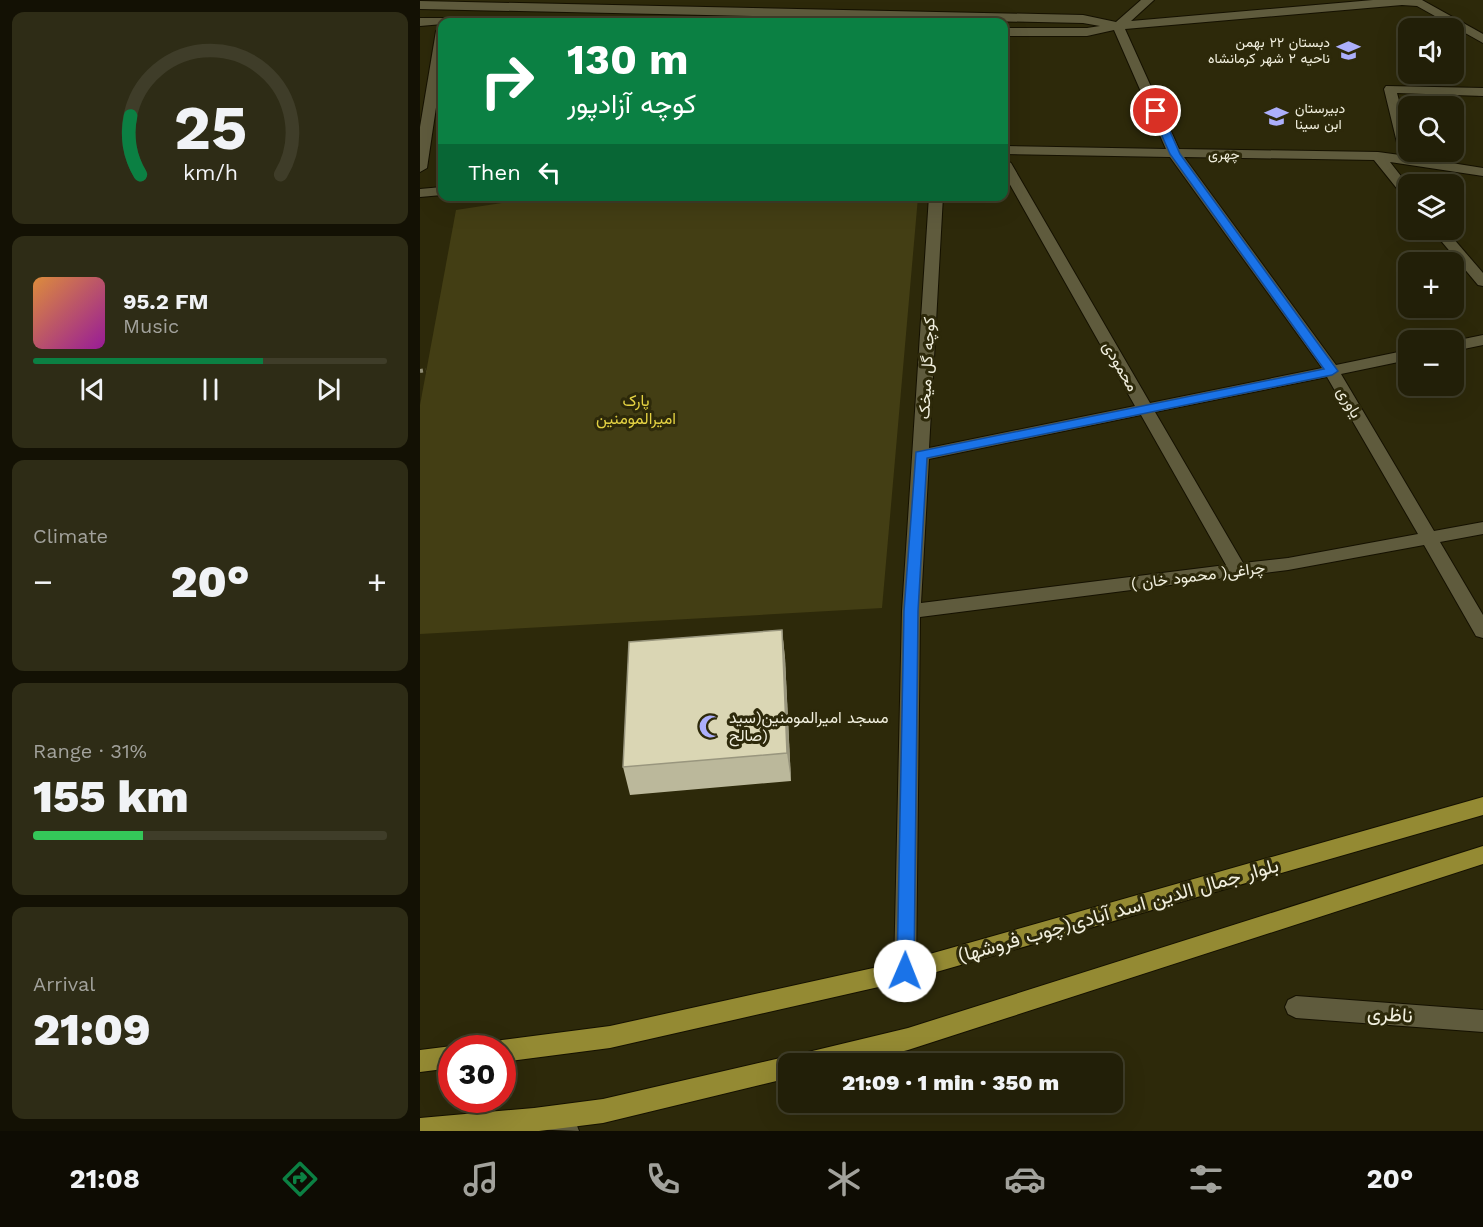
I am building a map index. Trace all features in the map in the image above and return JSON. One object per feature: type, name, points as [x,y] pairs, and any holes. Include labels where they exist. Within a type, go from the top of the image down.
[{"type":"main road","name":"بلوار جمال الدین اسد آبادی(چوب فروشها)","points":[[516,1049],[610,1037],[905,971],[1483,806]]},
{"type":"main road","points":[[850,1053],[908,1039],[1483,855]]},
{"type":"main road","points":[[420,1061],[438,1059]]},
{"type":"main road","points":[[420,1130],[534,1120],[603,1111],[778,1070]]},
{"type":"street","points":[[420,5],[819,18],[825,0]]},
{"type":"street","points":[[1118,26],[1148,0]]},
{"type":"street","points":[[1008,32],[1087,32],[1118,26],[1402,2],[1420,3],[1483,39]]},
{"type":"street","points":[[445,18],[447,6]]},
{"type":"street","points":[[1444,17],[1473,25],[1483,25]]},
{"type":"street","points":[[1008,19],[1083,19],[1118,26]]},
{"type":"street","points":[[420,22],[438,22]]},
{"type":"street","name":"یاوری","points":[[1118,26],[1175,154],[1332,371],[1483,631]]},
{"type":"street","points":[[420,168],[438,57]]},
{"type":"street","points":[[1398,120],[1390,89],[1483,92]]},
{"type":"street","name":"چهری","points":[[1008,150],[1398,158]]},
{"type":"street","points":[[1378,156],[1398,181]]},
{"type":"street","name":"چهری","points":[[1425,162],[1483,172]]},
{"type":"street","name":"محمودی","points":[[1008,170],[1238,570]]},
{"type":"street","points":[[420,192],[438,191]]},
{"type":"street","name":"کوچه گل میخک","points":[[905,971],[911,611],[936,201]]},
{"type":"street","points":[[1447,240],[1483,282]]},
{"type":"street","points":[[1464,344],[1483,340]]},
{"type":"street","points":[[921,455],[1398,357]]},
{"type":"street","name":"چراغی( محمود خان )","points":[[911,611],[1288,564],[1483,528]]},
{"type":"street","name":"ناظری","points":[[1296,1007],[1483,1021]]},
{"type":"street","points":[[534,1120],[567,1131]]},
{"type":"path","points":[[420,370],[426,370]]},
{"type":"green space","name":"پارک امیرالمومنین","points":[[514,201],[918,201],[882,608],[420,634],[420,405],[456,210]]},
{"type":"building","name":"مسجد امیرالمومنین(سید صالح)","points":[[782,630],[787,753],[623,767],[629,642]]},
{"type":"place","name":"دبستان ۲۲ بهمن ناحیه ۲ شهر کرمانشاه","points":[[1348,50]]},
{"type":"place","name":"دبیرستان ابن سینا","points":[[1277,116]]},
{"type":"place","name":"مسجد امیرالمومنین(سید صالح)","points":[[711,726]]},
{"type":"route","points":[[905,971],[911,611],[921,455],[1332,371],[1175,154],[1156,111]]}]
